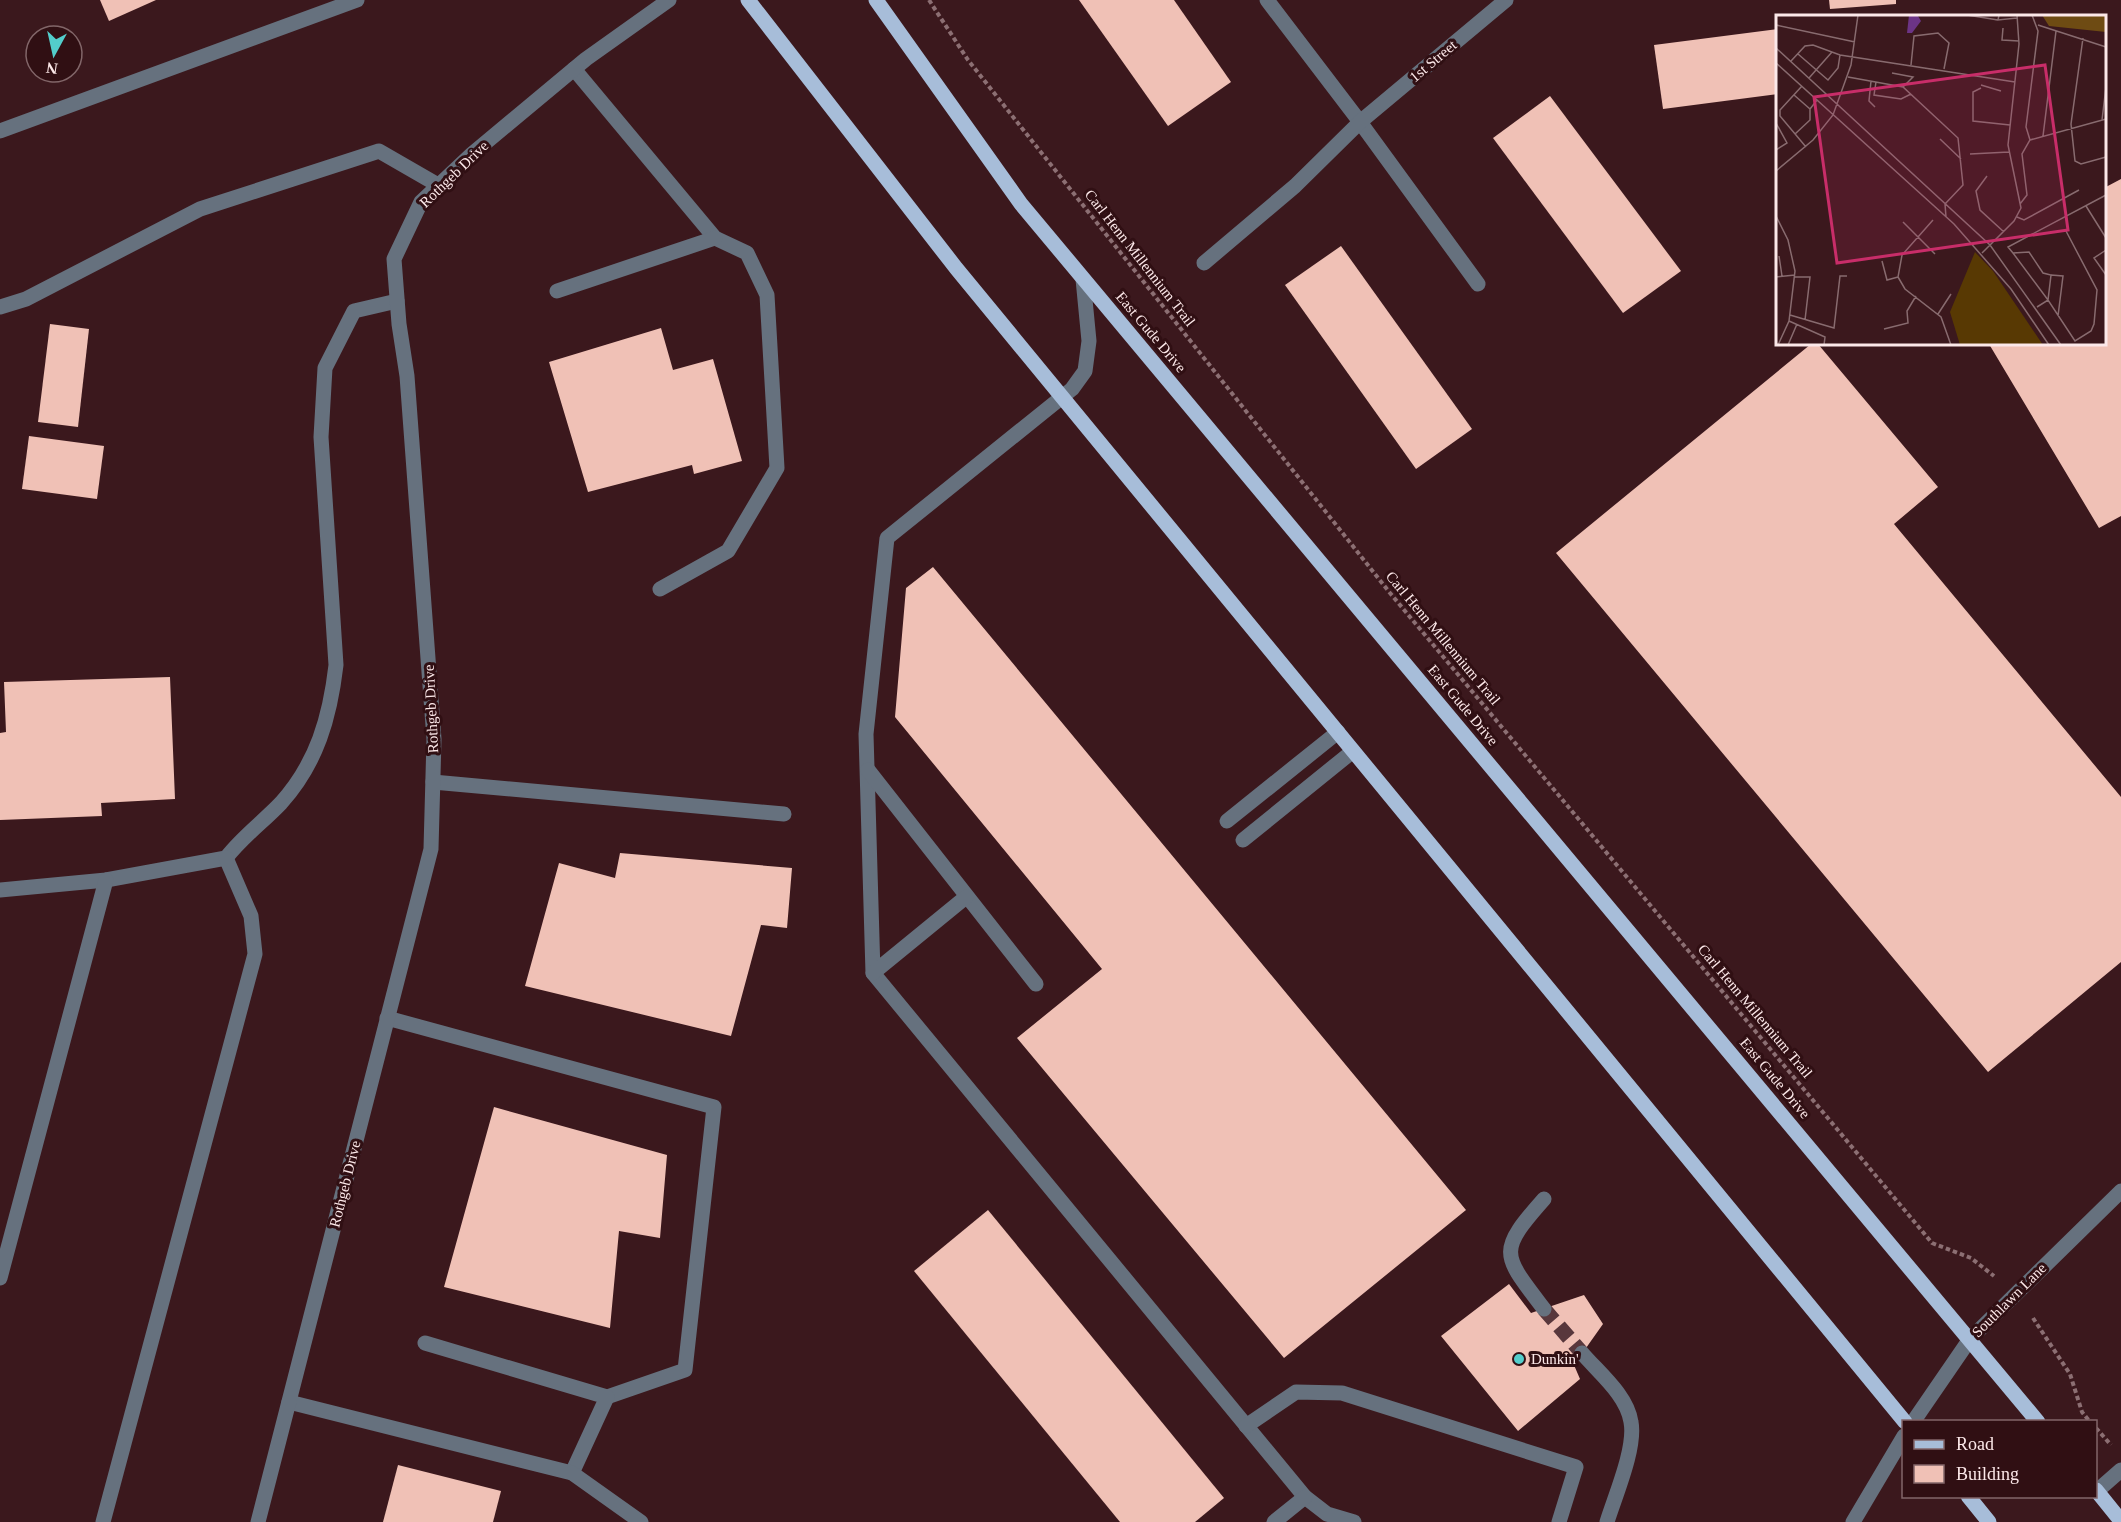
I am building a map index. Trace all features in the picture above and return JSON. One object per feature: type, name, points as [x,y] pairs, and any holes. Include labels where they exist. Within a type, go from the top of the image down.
[{"type":"main road","points":[[748,0],[957,268],[1903,1420]]},
{"type":"main road","name":"East Gude Drive","points":[[876,0],[1021,204],[2036,1420]]},
{"type":"main road","points":[[2097,1492],[2121,1521]]},
{"type":"main road","points":[[1969,1498],[1989,1522]]},
{"type":"street","points":[[0,131],[357,0]]},
{"type":"street","name":"Rothgeb Drive","points":[[258,1522],[431,849],[433,782],[431,704],[407,376],[394,259],[421,202],[438,185],[574,69],[669,0]]},
{"type":"street","points":[[1267,0],[1360,122],[1478,284]]},
{"type":"street","name":"1st Street","points":[[1204,263],[1295,186],[1360,122],[1506,0]]},
{"type":"street","points":[[574,69],[715,238],[747,253],[767,296],[777,468],[728,551],[660,589]]},
{"type":"street","points":[[0,307],[26,299],[201,209],[379,151],[438,185]]},
{"type":"street","points":[[557,291],[715,238]]},
{"type":"street","points":[[1083,279],[1089,341],[1085,371],[1063,398],[886,538],[866,734],[873,974],[1305,1497],[1328,1514],[1354,1522]]},
{"type":"street","points":[[0,890],[106,880],[226,858],[238,842],[282,801],[319,746],[332,698],[336,665],[321,437],[324,368],[354,311],[397,301]]},
{"type":"street","points":[[1227,821],[1338,732]]},
{"type":"street","points":[[1243,840],[1353,751]]},
{"type":"street","points":[[868,770],[1036,984]]},
{"type":"street","points":[[433,782],[784,814]]},
{"type":"street","points":[[103,1522],[255,954],[251,916],[226,858]]},
{"type":"street","points":[[0,1278],[106,880]]},
{"type":"street","points":[[873,974],[966,897]]},
{"type":"street","points":[[387,1018],[714,1107],[685,1370],[608,1397],[425,1343]]},
{"type":"street","name":"Southlawn Lane","points":[[1913,1420],[1970,1339],[2121,1191]]},
{"type":"street","points":[[1544,1199],[1517,1230],[1510,1248],[1514,1269],[1544,1309]]},
{"type":"street","points":[[1582,1353],[1621,1398],[1632,1422],[1628,1458],[1607,1522]]},
{"type":"street","points":[[1246,1426],[1296,1392],[1342,1393],[1576,1467],[1559,1522]]},
{"type":"street","points":[[572,1473],[608,1397]]},
{"type":"street","points":[[289,1402],[572,1473],[641,1522]]},
{"type":"street","points":[[1853,1522],[1902,1439]]},
{"type":"street","points":[[2097,1490],[2121,1470]]},
{"type":"street","points":[[1274,1522],[1305,1497]]},
{"type":"path","name":"Carl Henn Millennium Trail","points":[[929,0],[968,60],[1390,593],[1932,1243],[1971,1258]]},
{"type":"path","points":[[2070,1374],[2082,1412],[2088,1420]]},
{"type":"building","points":[[100,0],[156,0],[109,21]]},
{"type":"building","points":[[1079,0],[1174,0],[1231,82],[1168,126]]},
{"type":"building","points":[[1829,0],[1896,0],[1896,4],[1830,9]]},
{"type":"building","points":[[1776,29],[1776,94],[1663,109],[1654,45]]},
{"type":"building","points":[[1550,96],[1681,271],[1623,313],[1493,138]]},
{"type":"building","points":[[2121,179],[2121,516],[2099,528],[1990,345],[2106,345],[2106,187]]},
{"type":"building","points":[[1341,246],[1472,429],[1416,469],[1285,285]]},
{"type":"building","points":[[50,324],[89,329],[78,427],[38,422]]},
{"type":"building","points":[[661,328],[673,370],[713,359],[742,461],[694,474],[692,465],[588,492],[549,362]]},
{"type":"building","points":[[1810,345],[1819,345],[1938,487],[1894,524],[2121,797],[2121,962],[1988,1072],[1556,553]]},
{"type":"building","points":[[29,436],[104,446],[97,499],[22,489]]},
{"type":"building","points":[[933,567],[1466,1210],[1284,1358],[1017,1038],[1102,969],[895,717],[906,588]]},
{"type":"building","points":[[170,677],[175,799],[101,803],[102,816],[0,820],[0,733],[6,732],[4,682]]},
{"type":"building","points":[[620,853],[792,868],[787,928],[761,925],[731,1036],[525,986],[559,863],[615,878]]},
{"type":"building","points":[[494,1107],[667,1155],[660,1238],[619,1231],[610,1328],[444,1287]]},
{"type":"building","points":[[988,1210],[1224,1498],[1195,1522],[1120,1522],[914,1271]]},
{"type":"building","name":"Dunkin'","points":[[1509,1284],[1531,1313],[1584,1295],[1603,1324],[1574,1365],[1580,1379],[1518,1431],[1441,1336]]},
{"type":"building","points":[[398,1465],[501,1491],[493,1522],[383,1522]]},
{"type":"tunnel","points":[[1544,1309],[1582,1353]]},
{"type":"place","name":"Dunkin'","points":[[1519,1359]]}]
